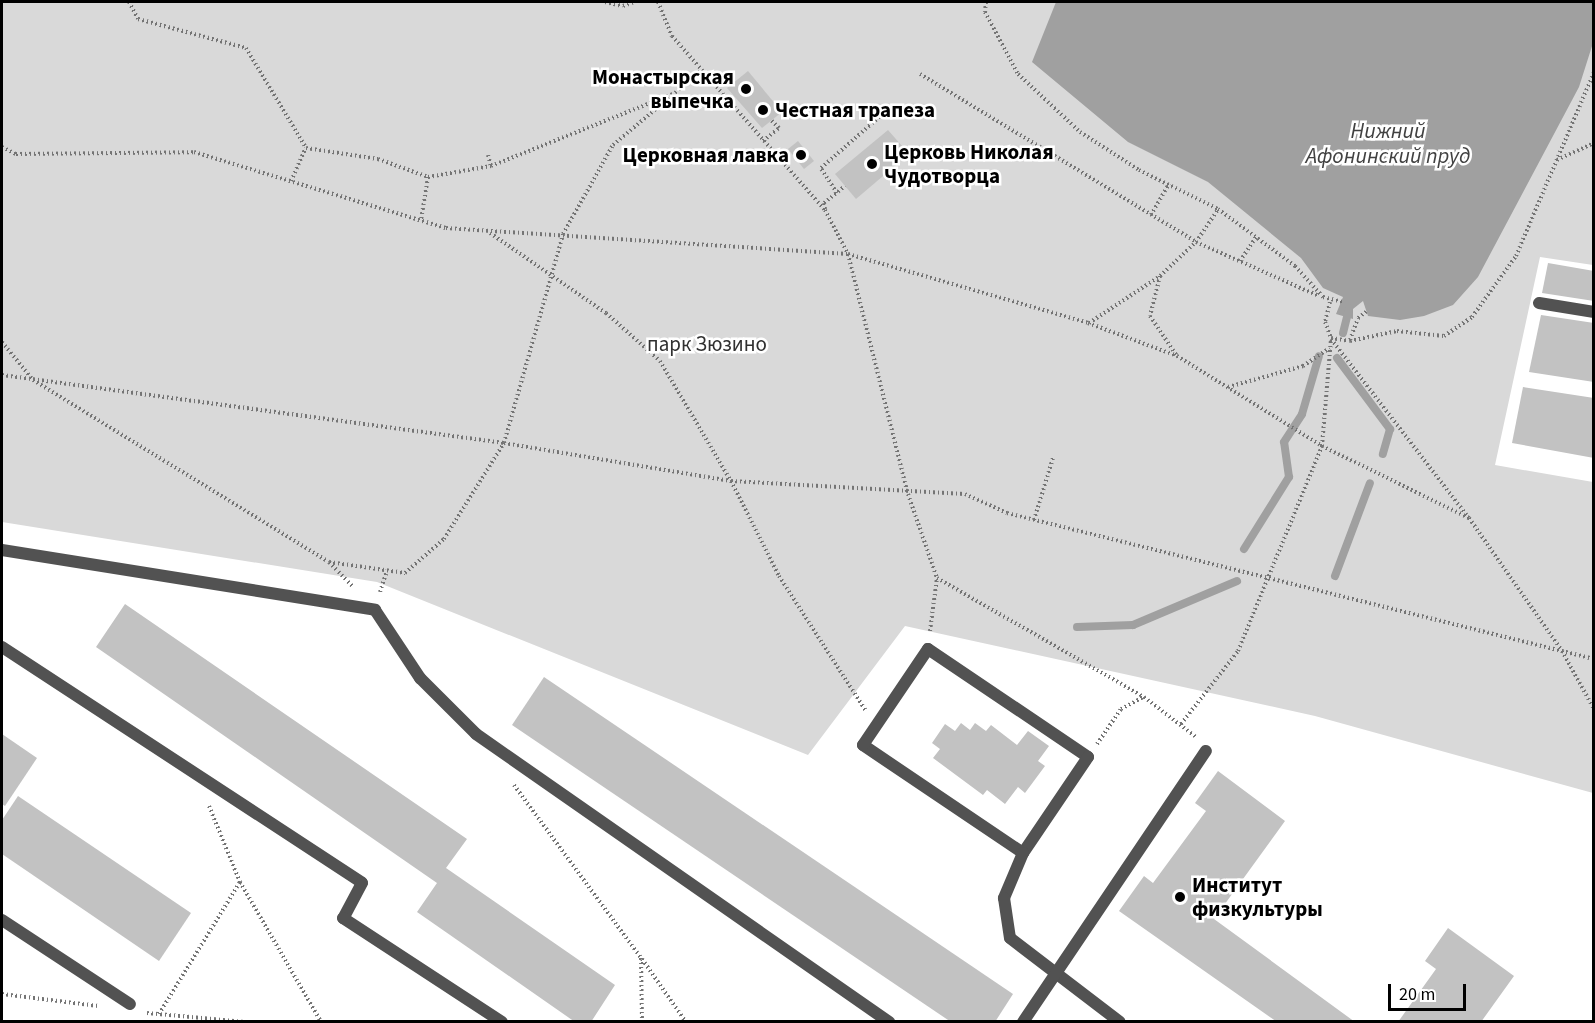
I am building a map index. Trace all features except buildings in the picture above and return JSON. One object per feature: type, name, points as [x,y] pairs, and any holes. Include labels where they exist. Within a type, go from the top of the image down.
[{"type":"lane","points":[[1539,303],[1593,312]]},
{"type":"lane","points":[[2,550],[375,610],[420,678],[476,734],[889,1022]]},
{"type":"lane","points":[[2,647],[362,883],[343,918],[502,1022]]},
{"type":"lane","points":[[1023,853],[863,745],[928,649],[1088,758],[1023,853],[1004,898],[1010,938],[1055,975],[1120,1022]]},
{"type":"lane","points":[[1023,1022],[1206,751]]},
{"type":"lane","points":[[2,920],[130,1004]]},
{"type":"path","points":[[129,2],[138,19],[246,48],[306,148]]},
{"type":"path","points":[[605,2],[623,6],[634,2]]},
{"type":"path","points":[[658,2],[672,36],[825,210],[848,254],[908,494],[936,578],[928,649]]},
{"type":"path","points":[[986,2],[985,12],[1018,74],[1080,132],[1139,170],[1218,209],[1295,266],[1323,297]]},
{"type":"path","points":[[2,342],[33,380],[329,562],[405,573],[444,538],[504,443],[549,274],[563,234],[613,145],[701,71]]},
{"type":"path","points":[[1330,338],[1350,341],[1397,331],[1444,336],[1472,317],[1516,256],[1593,72]]},
{"type":"path","points":[[920,74],[1196,242],[1330,302],[1343,303]]},
{"type":"path","points":[[306,148],[378,159],[428,177],[491,166],[678,91]]},
{"type":"path","points":[[837,193],[821,168],[885,112]]},
{"type":"path","points":[[763,141],[779,128],[771,120]]},
{"type":"path","points":[[1556,160],[1593,143]]},
{"type":"path","points":[[2,147],[16,154],[194,152],[421,220],[489,232],[563,234],[848,254],[1088,323],[1177,356],[1322,446],[1469,518]]},
{"type":"path","points":[[291,181],[306,148]]},
{"type":"path","points":[[488,155],[491,166]]},
{"type":"path","points":[[421,220],[428,177]]},
{"type":"path","points":[[1151,215],[1169,184]]},
{"type":"path","points":[[825,210],[824,203],[845,186]]},
{"type":"path","points":[[1088,323],[1160,276],[1196,242],[1218,209]]},
{"type":"path","points":[[489,232],[606,313],[660,361],[731,481],[779,576],[876,726]]},
{"type":"path","points":[[1239,261],[1256,237]]},
{"type":"path","points":[[1160,276],[1150,316],[1177,356]]},
{"type":"path","points":[[1330,302],[1324,322],[1330,338],[1469,518],[1562,651],[1593,709]]},
{"type":"path","points":[[1350,341],[1358,318],[1367,311]]},
{"type":"path","points":[[936,578],[1144,697],[1181,724],[1238,651],[1322,446],[1330,338]]},
{"type":"path","points":[[1227,387],[1303,366],[1330,348]]},
{"type":"path","points":[[2,375],[504,443],[731,481],[908,494],[965,494],[1007,513],[1269,576],[1593,659]]},
{"type":"path","points":[[1034,520],[1053,458]]},
{"type":"path","points":[[1088,758],[1122,709],[1144,697]]},
{"type":"path","points":[[197,775],[240,882],[321,1022]]},
{"type":"path","points":[[510,781],[686,1022]]},
{"type":"path","points":[[130,1004],[159,1014],[240,882]]},
{"type":"path","points":[[641,958],[642,1022]]},
{"type":"green space","name":"парк Зюзино","points":[[2,2],[1593,2],[1593,265],[1540,257],[1495,465],[1593,482],[1593,793],[1315,716],[905,626],[808,755],[377,582],[2,522]]},
{"type":"water","name":"Нижний Афонинский пруд","points":[[1056,2],[1593,2],[1593,43],[1579,87],[1478,277],[1453,305],[1424,316],[1400,320],[1368,316],[1363,301],[1353,309],[1353,319],[1336,314],[1343,297],[1323,288],[1301,258],[1208,182],[1128,142],[1032,62]]},
{"type":"waterway","points":[[1343,333],[1349,309]]},
{"type":"waterway","points":[[1244,549],[1289,477],[1284,442],[1302,414],[1319,356]]},
{"type":"waterway","points":[[1337,358],[1390,429],[1383,454]]},
{"type":"waterway","points":[[1335,576],[1370,483]]},
{"type":"waterway","points":[[1077,627],[1133,625],[1237,581]]},
{"type":"place","name":"Монастырская выпечка","points":[[746,89]]},
{"type":"place","name":"Честная трапеза","points":[[763,110]]},
{"type":"place","name":"Церковная лавка","points":[[801,155]]},
{"type":"place","name":"Церковь Николая Чудотворца","points":[[872,164]]},
{"type":"place","name":"Институт физкультуры","points":[[1180,897]]}]
